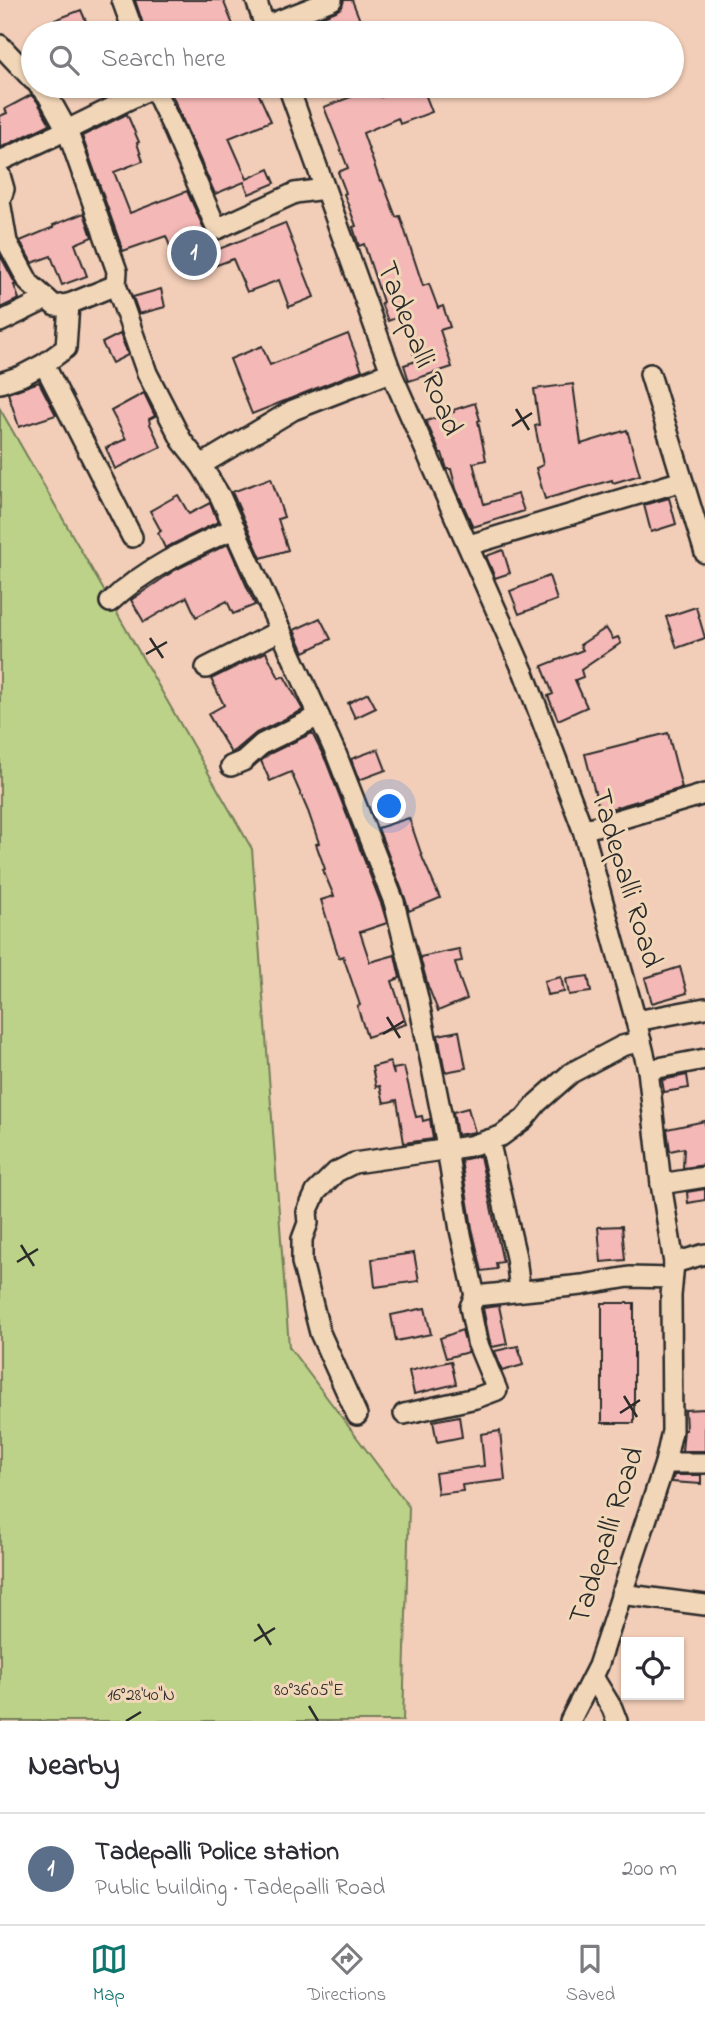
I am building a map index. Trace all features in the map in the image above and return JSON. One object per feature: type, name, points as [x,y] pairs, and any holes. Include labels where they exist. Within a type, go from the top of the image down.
[{"type":"street","points":[[122,0],[130,21]]},
{"type":"street","points":[[257,0],[262,21]]},
{"type":"street","points":[[284,21],[332,0]]},
{"type":"street","points":[[0,45],[21,67]]},
{"type":"street","points":[[49,98],[67,130],[98,213],[117,271],[116,285],[147,373],[182,441],[220,496],[235,528],[337,755],[394,902],[418,999],[460,1230],[475,1296],[470,1307],[477,1342],[497,1390],[476,1398],[404,1414]]},
{"type":"street","points":[[0,161],[130,98]]},
{"type":"street","points":[[159,98],[217,229],[295,193],[324,189]]},
{"type":"street","name":"Tadepalli Road","points":[[292,98],[391,372],[524,673],[583,830],[648,1070],[673,1270],[672,1432],[665,1463],[593,1677],[570,1721]]},
{"type":"street","points":[[0,175],[4,189],[0,201],[7,242],[29,283],[55,306],[69,304],[116,285]]},
{"type":"street","points":[[0,322],[47,299]]},
{"type":"street","points":[[0,383],[44,364],[66,348],[69,304]]},
{"type":"street","points":[[44,364],[132,537]]},
{"type":"street","points":[[201,465],[293,410],[391,372]]},
{"type":"street","points":[[650,374],[705,553]]},
{"type":"street","points":[[469,545],[682,481]]},
{"type":"street","points":[[110,601],[123,589],[162,564],[235,528]]},
{"type":"street","points":[[206,668],[281,630]]},
{"type":"street","points":[[231,766],[243,761],[262,744],[319,716]]},
{"type":"street","points":[[583,830],[705,794]]},
{"type":"street","points":[[636,1021],[705,1008]]},
{"type":"street","points":[[357,1415],[320,1333],[302,1262],[302,1238],[308,1223],[307,1212],[316,1192],[336,1172],[354,1163],[470,1146],[508,1132],[570,1073],[622,1046],[641,1041]]},
{"type":"street","points":[[648,1070],[705,1059]]},
{"type":"street","points":[[489,1140],[516,1257],[520,1292]]},
{"type":"street","points":[[661,1184],[705,1177]]},
{"type":"street","points":[[475,1296],[582,1285],[673,1270],[705,1254]]},
{"type":"street","points":[[665,1463],[705,1463]]},
{"type":"street","points":[[621,1594],[705,1605]]},
{"type":"street","points":[[593,1677],[617,1721]]},
{"type":"green space","points":[[0,409],[252,849],[289,1347],[409,1507],[403,1721],[0,1721]]},
{"type":"building","points":[[135,0],[223,0],[231,21],[142,21]]},
{"type":"building","points":[[344,0],[352,0],[360,21],[311,21],[336,11],[342,7]]},
{"type":"building","points":[[81,10],[86,21],[52,21]]},
{"type":"building","points":[[25,98],[34,98],[50,124],[0,148],[0,116],[7,113],[5,109]]},
{"type":"building","points":[[173,98],[260,98],[271,121],[229,138],[247,179],[269,169],[275,183],[249,194],[244,182],[215,194]]},
{"type":"building","points":[[348,98],[427,98],[432,112],[400,124],[398,118],[363,133],[396,217],[400,216],[423,286],[429,284],[438,308],[443,306],[450,327],[440,330],[452,367],[409,381],[404,365],[416,361],[401,316],[388,321],[364,244],[359,246],[353,227],[356,226],[338,172],[348,168],[324,107]]},
{"type":"building","points":[[127,114],[139,142],[137,143],[143,161],[114,172],[130,213],[187,191],[214,251],[285,223],[314,297],[289,307],[279,280],[247,292],[233,259],[182,278],[166,236],[123,251],[82,136]]},
{"type":"building","points":[[84,213],[92,237],[75,244],[87,276],[62,285],[51,256],[32,263],[20,241]]},
{"type":"building","points":[[0,255],[16,285],[19,299],[0,308]]},
{"type":"building","points":[[161,289],[165,307],[139,314],[133,297]]},
{"type":"building","points":[[120,334],[128,355],[112,363],[102,343]]},
{"type":"building","points":[[348,334],[362,370],[252,414],[230,359],[262,346],[270,365]]},
{"type":"building","points":[[39,382],[56,415],[19,427],[8,393]]},
{"type":"building","points":[[573,384],[581,444],[627,430],[640,475],[545,499],[536,468],[543,465],[535,426],[539,425],[534,389]]},
{"type":"building","points":[[144,393],[155,416],[149,419],[150,424],[161,447],[115,469],[106,448],[126,439],[111,411]]},
{"type":"building","points":[[475,403],[486,460],[473,463],[484,504],[518,494],[524,511],[473,527],[456,489],[451,469],[447,469],[426,421]]},
{"type":"building","points":[[271,478],[284,517],[278,519],[288,550],[261,558],[232,492]]},
{"type":"building","points":[[178,495],[189,514],[210,503],[218,522],[165,548],[158,533],[161,531],[150,511]]},
{"type":"building","points":[[669,498],[676,524],[651,532],[644,505]]},
{"type":"building","points":[[228,544],[255,605],[233,614],[227,601],[196,617],[187,597],[144,622],[131,600],[175,570]]},
{"type":"building","points":[[503,550],[510,573],[495,578],[486,556]]},
{"type":"building","points":[[549,576],[557,600],[519,614],[510,591]]},
{"type":"building","points":[[696,607],[705,638],[677,648],[666,617]]},
{"type":"building","points":[[320,618],[331,639],[304,652],[294,630]]},
{"type":"building","points":[[606,628],[613,639],[618,637],[621,643],[581,670],[583,677],[575,680],[587,707],[558,720],[548,696],[553,694],[542,666],[583,650],[580,645]]},
{"type":"building","points":[[266,652],[279,678],[284,676],[303,710],[256,733],[231,753],[208,714],[224,705],[211,679]]},
{"type":"building","points":[[368,693],[376,708],[355,718],[348,703]]},
{"type":"building","points":[[312,733],[326,761],[387,923],[360,932],[370,962],[395,955],[400,978],[392,981],[406,1024],[367,1037],[357,1006],[360,1005],[343,956],[339,958],[321,900],[334,896],[323,870],[325,869],[316,844],[319,843],[308,811],[291,772],[270,781],[261,761],[269,754]]},
{"type":"building","points":[[668,733],[682,788],[600,812],[585,754]]},
{"type":"building","points":[[378,749],[386,770],[359,780],[351,759]]},
{"type":"building","points":[[409,818],[440,898],[409,911],[378,828]]},
{"type":"building","points":[[459,949],[462,961],[455,962],[467,999],[438,1011],[420,957]]},
{"type":"building","points":[[680,967],[687,993],[652,1003],[645,978]]},
{"type":"building","points":[[588,976],[591,992],[569,995],[566,979]]},
{"type":"building","points":[[561,977],[564,992],[547,995],[544,981]]},
{"type":"building","points":[[459,1031],[466,1068],[445,1072],[438,1035]]},
{"type":"building","points":[[390,1062],[394,1075],[393,1069],[404,1067],[416,1117],[422,1116],[423,1121],[430,1119],[433,1139],[404,1143],[397,1100],[384,1103],[380,1086],[376,1087],[372,1067]]},
{"type":"building","points":[[687,1075],[689,1088],[664,1092],[662,1080]]},
{"type":"building","points":[[468,1108],[475,1132],[457,1135],[453,1112]]},
{"type":"building","points":[[705,1121],[705,1165],[683,1168],[684,1148],[670,1151],[667,1129]]},
{"type":"building","points":[[480,1156],[503,1262],[496,1263],[497,1269],[482,1271],[461,1160]]},
{"type":"building","points":[[705,1189],[705,1200],[688,1203],[687,1192]]},
{"type":"building","points":[[622,1226],[625,1260],[601,1262],[598,1227]]},
{"type":"building","points":[[414,1253],[419,1281],[375,1287],[372,1259]]},
{"type":"building","points":[[602,1303],[634,1303],[634,1423],[602,1423]]},
{"type":"building","points":[[499,1306],[507,1344],[492,1347],[483,1308]]},
{"type":"building","points":[[425,1308],[431,1334],[396,1341],[391,1315]]},
{"type":"building","points":[[462,1330],[468,1352],[446,1358],[440,1338]]},
{"type":"building","points":[[518,1346],[523,1365],[502,1371],[495,1351]]},
{"type":"building","points":[[451,1361],[456,1384],[414,1394],[409,1371]]},
{"type":"building","points":[[705,1409],[705,1451],[682,1451],[686,1430],[685,1410]]},
{"type":"building","points":[[459,1416],[462,1437],[437,1442],[433,1421]]},
{"type":"building","points":[[500,1431],[505,1480],[462,1485],[463,1491],[438,1494],[435,1473],[484,1466],[481,1434]]},
{"type":"building","points":[[674,1475],[701,1475],[701,1484],[672,1482]]},
{"type":"place","name":"Tadepalli Police station","points":[[194,253]]}]
